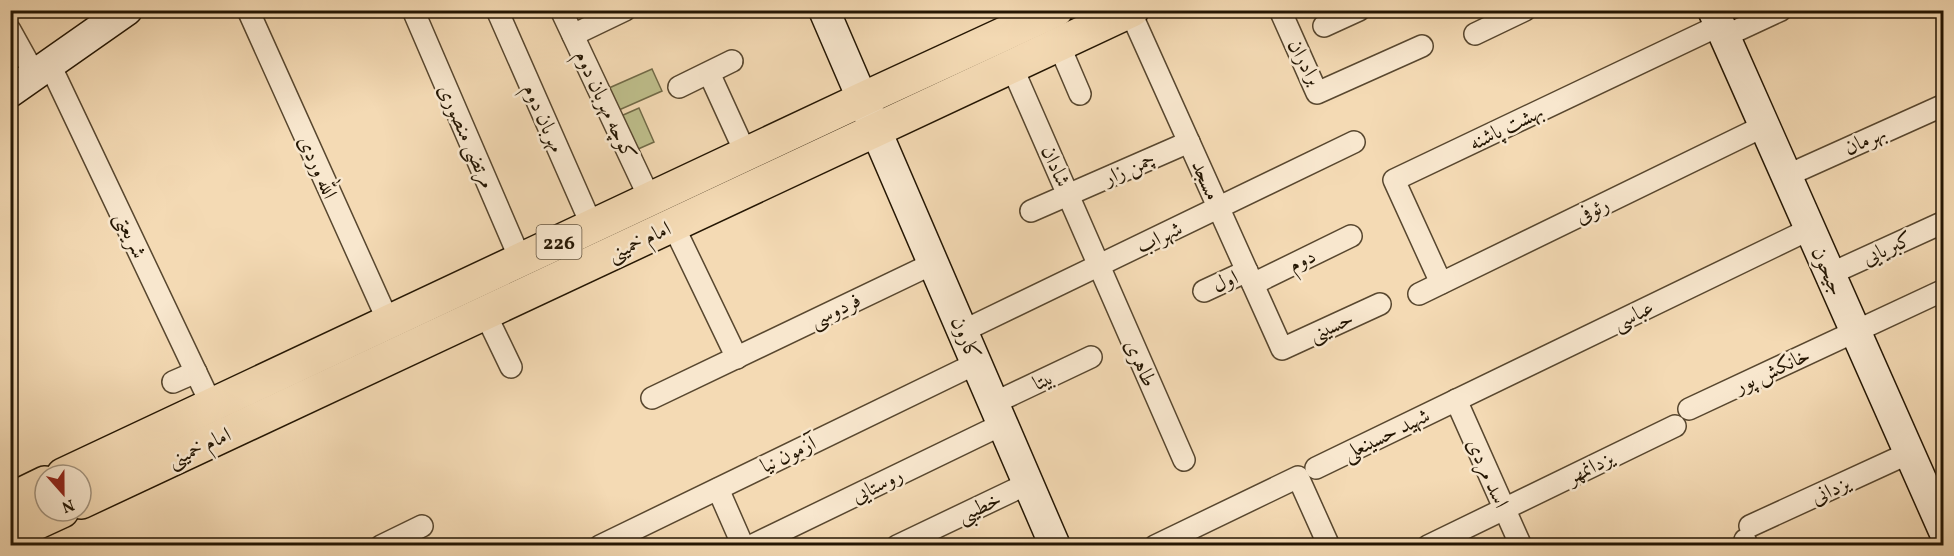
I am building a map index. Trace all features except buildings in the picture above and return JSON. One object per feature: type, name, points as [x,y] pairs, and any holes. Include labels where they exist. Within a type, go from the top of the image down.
[{"type":"main road","points":[[824,10],[863,99]]},
{"type":"main road","name":"امام خمینی","points":[[89,463],[522,261],[592,225],[1056,10]]},
{"type":"main road","name":"امام خمینی","points":[[93,497],[1131,11]]},
{"type":"main road","points":[[10,92],[114,14]]},
{"type":"main road","name":"جیحون","points":[[1719,24],[1944,531]]},
{"type":"main road","name":"کارون","points":[[863,99],[1055,546]]},
{"type":"main road","points":[[10,500],[33,489]]},
{"type":"main road","name":"امام خمینی","points":[[10,535],[36,523]]},
{"type":"main road","points":[[39,546],[44,531],[52,523]]},
{"type":"street","name":"الله وردی","points":[[248,10],[389,323]]},
{"type":"street","name":"مرتضی منصوری","points":[[412,10],[522,261]]},
{"type":"street","name":"مهربان دوم","points":[[496,10],[592,225]]},
{"type":"street","name":"کوچه مهربان دوم","points":[[561,10],[650,199]]},
{"type":"street","points":[[573,35],[625,10]]},
{"type":"street","name":"برادران","points":[[1280,10],[1317,93],[1415,49]]},
{"type":"street","points":[[1324,26],[1359,10]]},
{"type":"street","points":[[1474,34],[1502,15],[1525,10]]},
{"type":"street","points":[[1719,24],[1781,10]]},
{"type":"street","name":"مسجد","points":[[1131,11],[1282,349]]},
{"type":"street","name":"بهشت پاشنه","points":[[1441,284],[1394,180],[1719,24]]},
{"type":"street","name":"شریعتی","points":[[10,30],[42,70],[212,406]]},
{"type":"street","points":[[1059,45],[1080,94]]},
{"type":"street","points":[[679,87],[732,61]]},
{"type":"street","name":"شادان","points":[[1012,67],[1099,266]]},
{"type":"street","points":[[709,73],[746,154]]},
{"type":"street","name":"بهرمان","points":[[1786,176],[1944,105]]},
{"type":"street","name":"رئوفی","points":[[1419,294],[1764,126]]},
{"type":"street","name":"چمن زار","points":[[1068,195],[1189,141]]},
{"type":"street","name":"شهراب","points":[[963,331],[1354,142]]},
{"type":"street","points":[[1031,211],[1068,195]]},
{"type":"street","name":"کبریایی","points":[[1830,274],[1944,222]]},
{"type":"street","points":[[673,225],[737,357]]},
{"type":"street","name":"عباسی","points":[[1456,400],[1810,229]]},
{"type":"street","name":"دوم","points":[[1250,278],[1351,236]]},
{"type":"street","name":"فردوسی","points":[[652,398],[934,263]]},
{"type":"street","name":"طاهری","points":[[1099,266],[1184,460]]},
{"type":"street","name":"اول","points":[[1204,291],[1250,278]]},
{"type":"street","name":"خانکش پور","points":[[1689,409],[1944,290]]},
{"type":"street","name":"حسینی","points":[[1282,349],[1380,304]]},
{"type":"street","points":[[486,313],[511,367]]},
{"type":"street","name":"بیتا","points":[[999,414],[1091,357]]},
{"type":"street","name":"آزمون نیا","points":[[600,546],[977,363]]},
{"type":"street","points":[[173,382],[196,372]]},
{"type":"street","name":"شهید حسینعلی","points":[[1155,546],[1456,400]]},
{"type":"street","name":"اسد مردی","points":[[1456,400],[1521,546]]},
{"type":"street","name":"روستایی","points":[[751,546],[999,414]]},
{"type":"street","name":"یزدانمهر","points":[[1428,546],[1675,426]]},
{"type":"street","name":"یزدانی","points":[[1748,537],[1909,453]]},
{"type":"street","points":[[1307,473],[1329,546]]},
{"type":"street","name":"خطیبی","points":[[897,546],[1029,483]]},
{"type":"street","points":[[718,489],[743,546]]},
{"type":"street","points":[[381,546],[422,526]]},
{"type":"green space","points":[[652,69],[662,91],[619,110],[609,88]]},
{"type":"green space","points":[[639,108],[654,142],[636,150],[621,116]]}]
